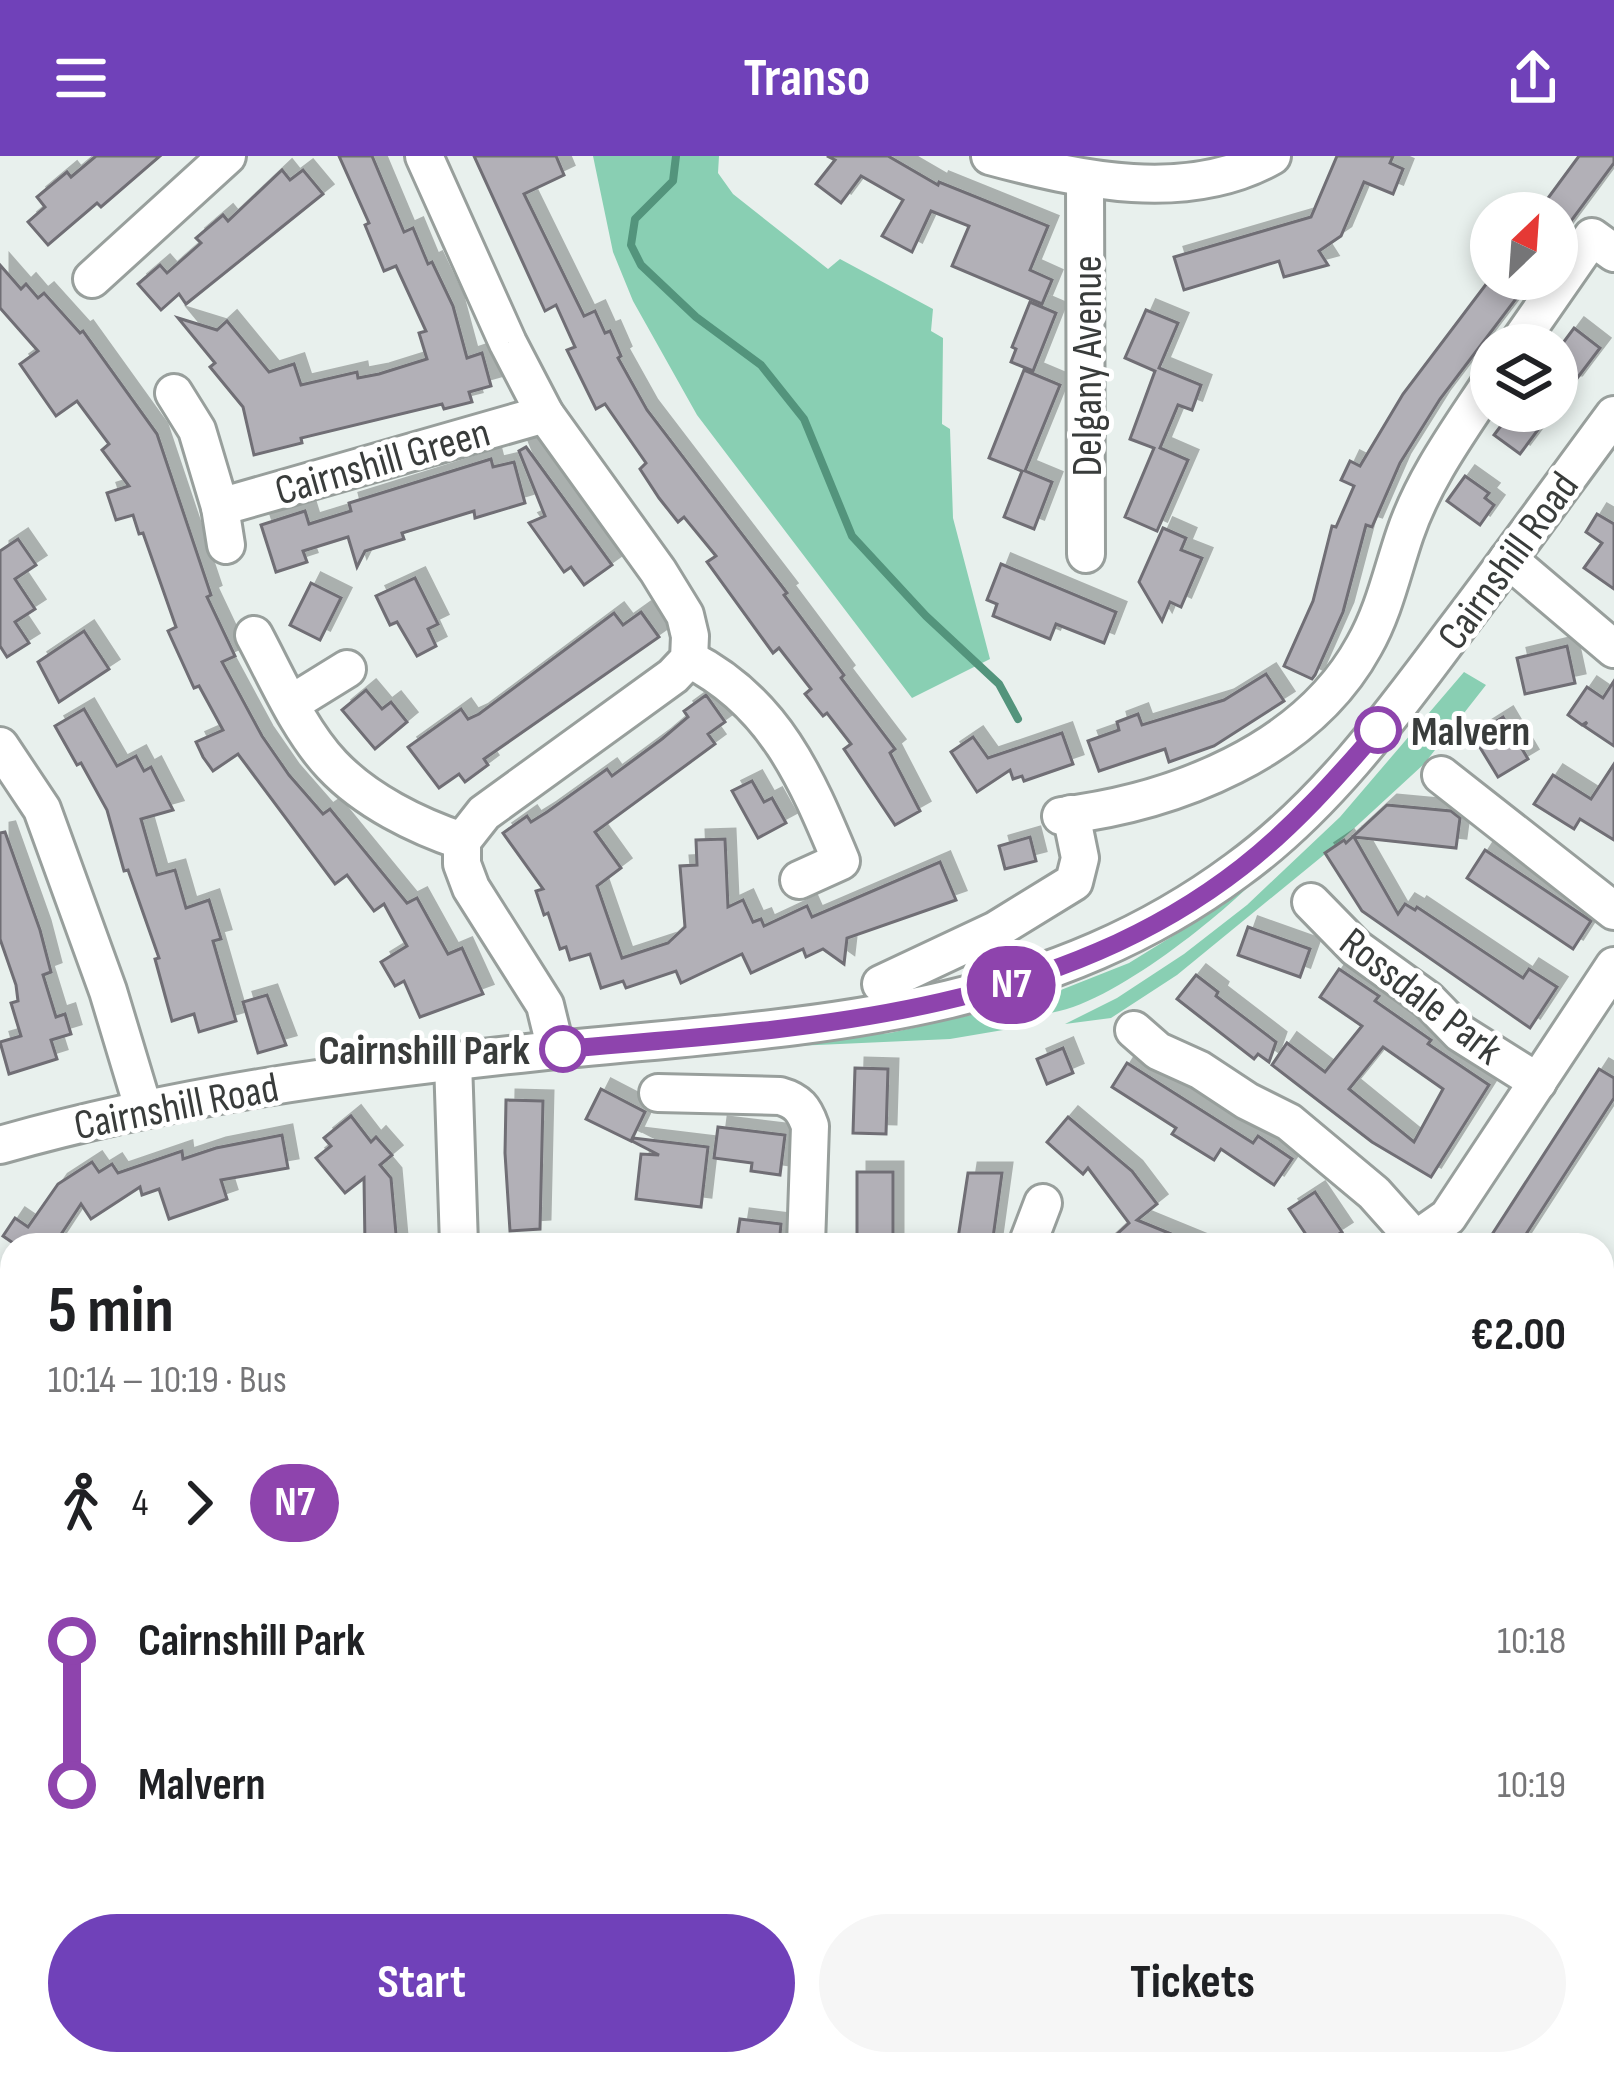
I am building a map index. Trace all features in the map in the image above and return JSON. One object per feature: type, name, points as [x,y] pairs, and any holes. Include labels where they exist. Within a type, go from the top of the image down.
[{"type":"street","points":[[92,279],[227,156]]},
{"type":"street","points":[[424,156],[544,414],[658,571],[685,615],[690,636],[688,658],[673,676],[484,813],[462,842],[462,864],[471,887],[545,1005],[556,1050]]},
{"type":"street","points":[[990,156],[1085,178],[1142,183],[1218,176],[1273,156]]},
{"type":"street","name":"Delgany Avenue","points":[[1085,178],[1086,554]]},
{"type":"street","points":[[1533,324],[1607,233]]},
{"type":"street","name":"Cairnshill Green","points":[[174,393],[196,430],[220,507],[226,545]]},
{"type":"street","name":"Cairnshill Green","points":[[220,507],[544,414]]},
{"type":"street","points":[[881,984],[996,930],[1074,882],[1080,858],[1066,815],[1130,806],[1195,784],[1302,720],[1339,684],[1365,646],[1430,475],[1470,414]]},
{"type":"street","name":"Cairnshill Road","points":[[0,1145],[143,1106],[316,1077],[903,1010],[1002,988],[1131,937],[1237,871],[1303,812],[1384,723],[1614,415]]},
{"type":"street","points":[[1508,559],[1614,649]]},
{"type":"street","points":[[254,635],[332,766],[428,830],[462,842]]},
{"type":"street","points":[[688,658],[721,675],[745,695],[855,855],[799,880]]},
{"type":"street","points":[[292,703],[347,669]]},
{"type":"street","points":[[0,746],[42,809],[108,991],[143,1106]]},
{"type":"street","points":[[1442,775],[1614,910]]},
{"type":"street","name":"Rossdale Park","points":[[1311,902],[1356,948],[1428,1000],[1460,1033],[1538,1082]]},
{"type":"street","points":[[1426,1233],[1448,1217],[1614,966]]},
{"type":"street","points":[[1134,1030],[1158,1052],[1200,1070],[1247,1102],[1289,1122],[1374,1193],[1404,1233]]},
{"type":"street","points":[[453,1061],[459,1233]]},
{"type":"street","points":[[658,1094],[794,1100],[811,1126],[807,1233]]},
{"type":"street","points":[[1031,1233],[1042,1203]]},
{"type":"green space","points":[[593,156],[719,156],[718,173],[733,194],[828,269],[840,259],[933,309],[931,331],[943,338],[942,424],[950,429],[953,518],[990,659],[912,698],[697,415],[633,301],[613,252]]},
{"type":"green space","points":[[1464,672],[1486,685],[1424,764],[1336,845],[1177,975],[1111,1018],[1065,1024],[1117,998],[1247,905],[1340,817]]},
{"type":"green space","points":[[1257,878],[1183,942],[1116,987],[1053,1012],[1029,1012],[1028,1003],[1129,963],[1223,905]]},
{"type":"green space","points":[[1011,1006],[1009,1029],[950,1039],[710,1050],[890,1033]]},
{"type":"building","points":[[96,156],[160,156],[48,245],[28,222],[45,207],[37,197]]},
{"type":"building","points":[[339,156],[372,156],[404,232],[413,228],[453,306],[467,358],[482,353],[491,386],[469,392],[472,402],[444,409],[442,404],[301,438],[302,443],[254,455],[243,407],[178,318],[217,330],[227,321],[269,372],[294,364],[301,385],[357,372],[358,378],[379,374],[427,359],[419,333],[426,331],[396,266],[384,271]]},
{"type":"building","points":[[474,156],[556,156],[564,175],[524,194],[584,316],[595,311],[605,333],[610,331],[618,358],[647,410],[787,593],[784,595],[844,675],[841,678],[895,749],[890,753],[920,811],[895,825],[844,749],[851,744],[805,694],[811,689],[779,648],[773,653],[707,562],[716,556],[684,517],[678,522],[659,498],[640,469],[646,463],[605,404],[596,409],[567,350],[575,347],[556,305],[545,311]]},
{"type":"building","points":[[827,156],[888,156],[938,185],[1048,226],[1030,270],[1052,280],[1042,304],[952,266],[969,226],[931,211],[912,252],[882,236],[903,200],[861,176],[841,203],[816,184],[835,160]]},
{"type":"building","points":[[1337,156],[1393,156],[1390,163],[1403,169],[1393,194],[1364,182],[1341,236],[1319,251],[1328,265],[1284,277],[1279,261],[1184,290],[1174,257],[1311,217]]},
{"type":"building","points":[[1579,156],[1614,156],[1614,163],[1578,212],[1578,192],[1552,192]]},
{"type":"building","points":[[282,170],[290,180],[303,170],[323,194],[186,304],[179,294],[161,310],[138,284],[160,265],[167,273],[201,243],[196,238],[223,215],[228,221]]},
{"type":"building","points":[[0,265],[21,289],[26,284],[38,298],[44,293],[83,331],[157,434],[211,595],[207,597],[235,656],[222,662],[262,736],[289,775],[323,814],[330,809],[407,903],[417,898],[448,954],[462,948],[483,994],[420,1017],[404,981],[395,986],[381,962],[407,946],[384,904],[374,911],[347,875],[335,884],[238,754],[213,771],[203,757],[196,742],[223,730],[199,686],[194,688],[168,631],[176,627],[143,533],[139,534],[133,515],[116,520],[107,493],[129,486],[102,450],[109,444],[77,401],[56,416],[20,364],[38,351],[0,308]]},
{"type":"building","points":[[1474,300],[1515,300],[1497,324],[1470,324],[1470,359],[1400,463],[1372,527],[1366,525],[1343,612],[1312,679],[1284,666],[1313,601],[1332,526],[1336,527],[1354,486],[1341,480],[1350,461],[1360,466],[1403,394]]},
{"type":"building","points":[[1030,302],[1056,313],[1033,371],[1011,362]]},
{"type":"building","points":[[1146,310],[1178,323],[1159,368],[1201,385],[1192,410],[1178,405],[1160,448],[1188,460],[1157,531],[1125,517],[1154,448],[1130,439],[1155,371],[1125,358]]},
{"type":"building","points":[[1578,331],[1600,348],[1578,377]]},
{"type":"building","points":[[1024,370],[1060,385],[1025,471],[1052,482],[1034,529],[1004,517],[1022,471],[989,458]]},
{"type":"building","points":[[1496,432],[1536,432],[1520,454],[1494,435]]},
{"type":"building","points":[[526,447],[612,565],[584,585],[571,567],[564,572],[529,523],[545,516],[519,451]]},
{"type":"building","points":[[491,459],[493,467],[514,462],[525,503],[475,518],[474,511],[402,533],[404,539],[365,551],[357,567],[348,537],[303,551],[307,562],[276,572],[261,525],[305,511],[309,524],[351,511],[349,503]]},
{"type":"building","points":[[1465,476],[1489,493],[1485,498],[1494,505],[1480,525],[1447,501]]},
{"type":"building","points":[[1597,514],[1614,524],[1614,589],[1584,568],[1602,543],[1586,532]]},
{"type":"building","points":[[1163,528],[1186,538],[1181,550],[1202,558],[1181,607],[1170,602],[1162,621],[1139,582]]},
{"type":"building","points":[[18,539],[36,565],[15,579],[35,609],[15,622],[29,643],[7,657],[0,646],[0,551]]},
{"type":"building","points":[[1001,564],[1116,612],[1104,643],[1056,624],[1050,639],[993,616],[997,604],[987,600]]},
{"type":"building","points":[[415,578],[438,624],[428,629],[436,646],[417,656],[397,622],[390,625],[376,596]]},
{"type":"building","points":[[311,583],[341,598],[320,640],[290,625]]},
{"type":"building","points":[[641,612],[659,637],[484,759],[488,765],[465,782],[459,774],[439,788],[408,747],[461,709],[468,719],[479,714],[614,613],[623,625]]},
{"type":"building","points":[[84,631],[109,669],[59,702],[38,662]]},
{"type":"building","points":[[1567,646],[1575,683],[1525,694],[1517,658]]},
{"type":"building","points":[[1266,674],[1284,701],[1214,746],[1169,762],[1165,749],[1099,771],[1088,741],[1119,730],[1117,722],[1138,714],[1142,725],[1224,700]]},
{"type":"building","points":[[1614,681],[1614,746],[1584,726],[1587,722],[1582,725],[1568,715],[1587,687],[1603,698]]},
{"type":"building","points":[[366,690],[382,709],[391,702],[407,722],[375,749],[342,710]]},
{"type":"building","points":[[706,695],[725,722],[708,734],[715,744],[595,832],[621,868],[597,886],[622,958],[668,943],[685,927],[680,866],[697,865],[696,840],[725,839],[728,907],[743,900],[753,922],[761,919],[764,926],[807,906],[812,917],[940,862],[956,900],[847,938],[844,964],[823,949],[806,957],[803,949],[751,973],[742,954],[681,983],[676,971],[626,988],[623,981],[601,988],[590,954],[570,960],[566,947],[560,949],[536,891],[543,889],[503,833],[527,816],[531,822],[607,769],[612,776],[688,717],[684,711]]},
{"type":"building","points":[[84,709],[117,766],[136,756],[144,771],[151,767],[173,810],[141,819],[157,875],[175,870],[186,908],[209,900],[221,939],[213,941],[236,1021],[199,1032],[194,1014],[172,1021],[155,959],[159,958],[128,870],[124,871],[107,810],[55,726]]},
{"type":"building","points":[[1503,717],[1528,759],[1498,777],[1473,736]]},
{"type":"building","points":[[1062,733],[1073,764],[1024,781],[1022,776],[1013,779],[1010,770],[977,792],[951,752],[973,737],[988,758]]},
{"type":"building","points":[[1614,764],[1614,840],[1580,819],[1574,829],[1534,804],[1553,775],[1591,799]]},
{"type":"building","points":[[752,781],[764,802],[772,798],[786,823],[758,838],[732,791]]},
{"type":"building","points":[[1387,805],[1451,811],[1460,818],[1456,848],[1354,837],[1398,914],[1405,904],[1417,907],[1523,978],[1529,969],[1557,987],[1530,1028],[1362,911],[1325,853],[1346,843]]},
{"type":"building","points":[[5,832],[40,930],[51,972],[43,975],[56,1017],[65,1014],[71,1034],[51,1040],[57,1059],[9,1074],[0,1042],[21,1036],[11,1003],[18,1001],[16,985],[0,939],[0,833]]},
{"type":"building","points":[[1030,837],[1036,861],[1005,869],[999,846]]},
{"type":"building","points":[[1485,850],[1591,921],[1573,949],[1467,878]]},
{"type":"building","points":[[1248,927],[1310,949],[1300,977],[1238,955]]},
{"type":"building","points":[[1339,969],[1379,996],[1375,1001],[1431,1040],[1428,1044],[1489,1085],[1431,1177],[1372,1142],[1272,1065],[1287,1043],[1325,1072],[1362,1026],[1320,997]],"holes":[[[1383,1047],[1443,1089],[1414,1142],[1349,1089]]]},
{"type":"building","points":[[1196,975],[1276,1042],[1269,1062],[1258,1054],[1254,1059],[1177,999]]},
{"type":"building","points":[[267,995],[286,1045],[258,1053],[243,1002]]},
{"type":"building","points":[[1063,1048],[1073,1073],[1047,1084],[1037,1059]]},
{"type":"building","points":[[1127,1063],[1253,1143],[1258,1136],[1292,1159],[1274,1185],[1221,1149],[1214,1160],[1172,1134],[1176,1128],[1112,1087]]},
{"type":"building","points":[[855,1068],[888,1069],[886,1134],[853,1133]]},
{"type":"building","points":[[1599,1069],[1614,1078],[1614,1098],[1527,1233],[1493,1233]]},
{"type":"building","points":[[601,1089],[645,1112],[631,1141],[586,1119]]},
{"type":"building","points":[[506,1100],[543,1101],[540,1229],[510,1231]]},
{"type":"building","points":[[351,1116],[371,1142],[376,1137],[392,1155],[380,1165],[391,1178],[396,1233],[365,1233],[364,1178],[345,1193],[316,1158],[331,1146],[324,1138]]},
{"type":"building","points":[[1068,1117],[1132,1171],[1157,1204],[1137,1220],[1169,1233],[1118,1233],[1129,1223],[1088,1168],[1083,1174],[1047,1142]]},
{"type":"building","points":[[718,1127],[785,1135],[780,1175],[751,1171],[752,1163],[714,1158]]},
{"type":"building","points":[[282,1135],[288,1168],[221,1180],[227,1199],[169,1219],[159,1189],[142,1195],[140,1187],[91,1219],[81,1204],[62,1233],[5,1233],[15,1218],[28,1227],[58,1184],[92,1162],[99,1172],[112,1164],[118,1173],[182,1151],[183,1159]]},
{"type":"building","points":[[633,1138],[708,1147],[701,1207],[636,1199],[641,1154],[659,1155]]},
{"type":"building","points":[[857,1172],[893,1172],[893,1233],[857,1233]]},
{"type":"building","points":[[968,1173],[1002,1173],[994,1233],[959,1233]]},
{"type":"building","points":[[1315,1192],[1342,1232],[1305,1233],[1289,1209]]},
{"type":"building","points":[[740,1219],[781,1224],[780,1233],[738,1233]]},
{"type":"waterway","points":[[676,156],[673,181],[635,219],[631,245],[641,265],[696,317],[761,365],[804,419],[852,536],[926,616],[999,684],[1018,719]]},
{"type":"bus line","name":"N7","points":[[563,1049],[853,1018],[961,998],[1044,974],[1131,937],[1237,871],[1303,812],[1378,730]]},
{"type":"place","name":"Malvern","points":[[1378,730]]},
{"type":"place","name":"Cairnshill Park","points":[[563,1049]]}]
